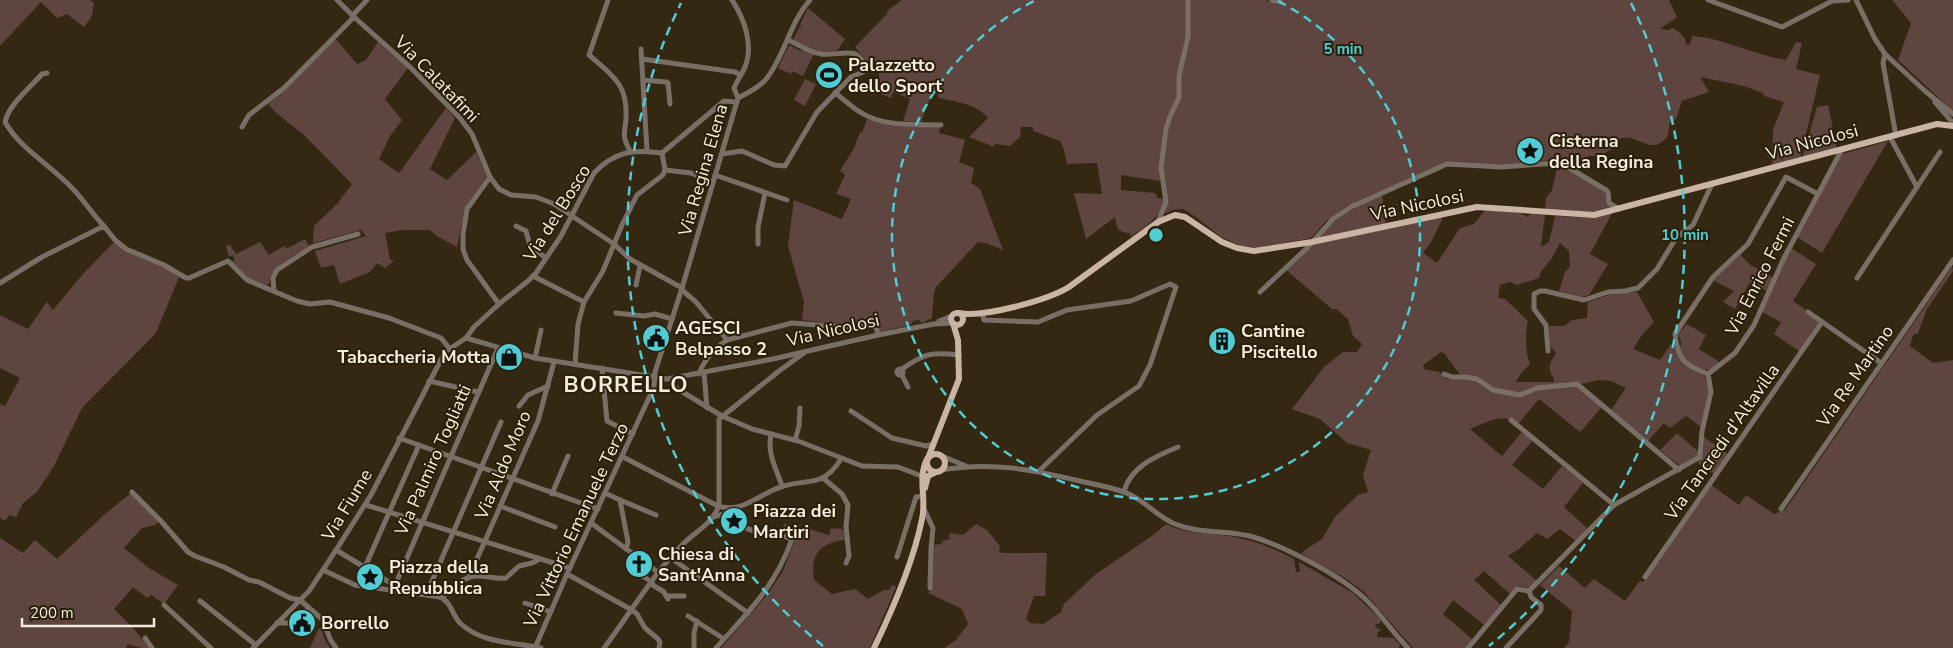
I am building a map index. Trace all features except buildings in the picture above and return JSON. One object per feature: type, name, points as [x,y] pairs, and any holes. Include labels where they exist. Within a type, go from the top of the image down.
[{"type":"main road","name":"Via Nicolosi","points":[[980,313],[1037,301],[1061,292],[1158,222],[1176,215],[1185,217],[1222,242],[1246,250],[1264,251],[1477,208],[1583,215],[1619,210],[1937,124],[1953,124]]},
{"type":"main road","points":[[954,319],[980,313]]},
{"type":"main road","points":[[962,322],[980,313]]},
{"type":"main road","points":[[954,319],[962,318],[958,340]]},
{"type":"main road","points":[[874,648],[900,587],[920,527],[924,509],[925,477],[922,471],[958,384],[960,374],[959,355],[954,319]]},
{"type":"main road","points":[[925,477],[939,471],[945,465],[936,449],[937,438]]},
{"type":"main road","points":[[928,458],[933,454],[941,455]]},
{"type":"main road","points":[[928,458],[930,470],[939,471]]},
{"type":"street","name":"Via Calatafimi","points":[[337,0],[408,66],[460,118],[472,134],[490,177],[499,189],[511,196],[543,199],[571,215],[614,244],[640,266],[682,289],[696,302],[727,340]]},
{"type":"street","points":[[242,127],[249,115],[284,88],[367,0]]},
{"type":"street","points":[[608,0],[589,55],[614,76],[625,96],[626,119],[623,134],[630,151]]},
{"type":"street","points":[[575,364],[578,324],[584,302],[603,271],[637,195],[663,175],[665,170],[662,154],[724,101],[737,100],[734,88],[745,67],[748,45],[746,27],[740,12],[732,0]]},
{"type":"street","name":"Via Regina Elena","points":[[654,387],[652,376],[682,289],[737,100],[767,78],[801,13],[810,0]]},
{"type":"street","points":[[1158,222],[1166,202],[1161,168],[1166,128],[1171,114],[1179,101],[1179,76],[1188,37],[1188,0]]},
{"type":"street","points":[[1272,0],[1281,2]]},
{"type":"street","points":[[1708,0],[1782,27],[1832,1],[1848,0]]},
{"type":"street","points":[[1856,0],[1875,39],[1885,54],[1924,91],[1953,114]]},
{"type":"street","points":[[722,154],[742,152],[774,165],[785,166],[817,112],[851,77],[863,72],[862,59],[855,54],[821,54],[788,40]]},
{"type":"street","points":[[641,49],[647,151]]},
{"type":"street","points":[[1885,54],[1883,63],[1893,136],[1917,187]]},
{"type":"street","points":[[642,59],[735,72],[740,75]]},
{"type":"street","points":[[47,72],[42,74],[14,105],[5,122],[44,164],[71,187],[94,217],[115,240],[126,248],[164,265],[186,278],[228,261],[247,280],[304,303],[330,302],[389,318],[441,338],[449,348]]},
{"type":"street","points":[[643,80],[668,83],[670,104]]},
{"type":"street","points":[[1924,91],[1953,124]]},
{"type":"street","points":[[835,93],[860,113],[876,120],[940,125]]},
{"type":"street","name":"Via del Bosco","points":[[440,359],[449,348],[466,338],[474,327],[533,276],[561,236],[598,169],[630,151],[647,151],[662,154]]},
{"type":"street","name":"Via Enrico Fermi","points":[[1708,374],[1735,353],[1754,325],[1784,258],[1842,151]]},
{"type":"street","points":[[1857,278],[1940,152]]},
{"type":"street","points":[[1260,292],[1333,219],[1351,207],[1447,164],[1501,167],[1557,163],[1566,166],[1606,190],[1609,203],[1619,210]]},
{"type":"street","points":[[665,170],[684,171],[713,182]]},
{"type":"street","points":[[715,175],[787,200]]},
{"type":"street","points":[[490,177],[467,209],[462,234],[463,249],[467,260],[499,304]]},
{"type":"street","points":[[1529,591],[1614,506],[1698,460],[1701,455],[1702,431],[1711,392],[1708,374],[1688,366],[1683,361],[1678,352],[1675,334],[1713,277],[1748,244],[1786,177],[1818,194]]},
{"type":"street","points":[[1548,351],[1546,325],[1534,308],[1534,294],[1546,291],[1584,300],[1608,292],[1638,288],[1658,269],[1676,238],[1693,225],[1712,184]]},
{"type":"street","points":[[758,244],[758,228],[766,192]]},
{"type":"street","points":[[0,282],[42,257],[104,226]]},
{"type":"street","points":[[516,226],[526,232],[530,246],[546,258]]},
{"type":"street","points":[[274,291],[273,278],[278,270],[312,247],[358,234]]},
{"type":"street","name":"Via Re Martino","points":[[1780,509],[1953,260]]},
{"type":"street","points":[[636,285],[640,266]]},
{"type":"street","points":[[533,276],[584,302]]},
{"type":"street","points":[[980,313],[984,320],[987,321],[1005,319],[1038,322],[1067,310],[1131,302],[1170,284],[1176,287],[1150,365],[1139,386],[1097,415],[1039,471]]},
{"type":"street","points":[[1808,312],[1881,363]]},
{"type":"street","points":[[616,313],[644,316],[655,314],[672,319]]},
{"type":"street","name":"Via Nicolosi","points":[[667,379],[773,359],[878,334],[954,319]]},
{"type":"street","name":"Via Tancredi d'Altavilla","points":[[1645,577],[1822,322]]},
{"type":"street","points":[[707,408],[701,373],[702,367],[727,340],[792,323],[842,327],[876,326],[878,334]]},
{"type":"street","points":[[535,358],[542,330]]},
{"type":"street","points":[[466,338],[554,362],[667,379]]},
{"type":"street","name":"Via Palmiro Togliatti","points":[[394,587],[498,348]]},
{"type":"street","points":[[714,517],[718,504],[718,420],[806,352]]},
{"type":"street","points":[[908,387],[902,372],[920,357],[937,353],[959,355]]},
{"type":"street","points":[[786,356],[787,365]]},
{"type":"street","name":"Via Fiume","points":[[255,646],[309,591],[366,505],[440,359]]},
{"type":"street","points":[[773,359],[779,371]]},
{"type":"street","name":"Via Aldo Moro","points":[[469,577],[538,421],[554,362]]},
{"type":"street","points":[[602,368],[607,421],[633,434]]},
{"type":"street","points":[[1444,374],[1452,378],[1465,376],[1477,379],[1493,390],[1520,395],[1537,388],[1577,384],[1679,470]]},
{"type":"street","points":[[654,387],[667,379]]},
{"type":"street","points":[[429,381],[478,392]]},
{"type":"street","points":[[519,406],[528,395],[548,386]]},
{"type":"street","name":"Via Vittorio Emanuele Terzo","points":[[535,648],[567,574],[654,387]]},
{"type":"street","points":[[676,388],[722,416],[771,434],[795,440],[841,459],[867,467],[898,468],[925,477]]},
{"type":"street","points":[[795,440],[799,426],[800,408]]},
{"type":"street","points":[[851,410],[883,434],[892,438],[918,444],[933,444]]},
{"type":"street","points":[[1511,420],[1614,506]]},
{"type":"street","points":[[426,595],[501,422]]},
{"type":"street","points":[[771,434],[769,444],[772,461],[782,486]]},
{"type":"street","points":[[399,438],[597,510]]},
{"type":"street","points":[[918,444],[924,448],[928,458]]},
{"type":"street","points":[[365,567],[419,445]]},
{"type":"street","points":[[1124,492],[1127,482],[1136,470],[1147,462],[1178,447]]},
{"type":"street","points":[[941,455],[956,463],[972,467]]},
{"type":"street","points":[[552,494],[568,456]]},
{"type":"street","points":[[623,457],[718,504],[731,509],[740,507]]},
{"type":"street","points":[[604,648],[671,558],[683,544],[714,517],[730,513],[782,486],[823,478],[835,468],[841,459]]},
{"type":"street","points":[[939,471],[972,467],[1006,467],[1039,471],[1124,492],[1175,524],[1197,530],[1240,534],[1259,539],[1339,579],[1364,598],[1408,648]]},
{"type":"street","points":[[823,478],[847,501],[846,526],[849,556],[846,563]]},
{"type":"street","points":[[132,492],[188,552],[249,580],[259,582],[290,598],[300,600],[323,620],[330,640],[336,648]]},
{"type":"street","points":[[605,493],[656,515]]},
{"type":"street","points":[[897,557],[916,497],[924,495]]},
{"type":"street","points":[[620,500],[628,542],[626,549]]},
{"type":"street","points":[[366,505],[570,568]]},
{"type":"street","points":[[500,506],[555,527]]},
{"type":"street","points":[[924,509],[934,532],[931,549],[930,588]]},
{"type":"street","points":[[730,513],[737,524],[758,532],[758,536]]},
{"type":"street","points":[[591,524],[659,573]]},
{"type":"street","points":[[716,648],[766,592],[780,569],[792,539],[774,533]]},
{"type":"street","points":[[336,550],[394,587],[406,592],[440,597],[448,602],[462,624],[484,637],[541,648]]},
{"type":"street","points":[[633,555],[628,567],[664,592],[667,598],[684,596]]},
{"type":"street","points":[[671,558],[748,613]]},
{"type":"street","points":[[440,597],[445,596],[454,586],[469,577],[506,578],[519,566],[540,559]]},
{"type":"street","points":[[323,570],[354,584],[394,587]]},
{"type":"street","points":[[567,574],[637,614],[645,628],[660,642],[659,648]]},
{"type":"street","points":[[1468,648],[1517,589],[1529,591]]},
{"type":"street","points":[[1506,648],[1541,610],[1541,605],[1531,597],[1529,591]]},
{"type":"street","points":[[200,601],[255,646]]},
{"type":"street","points":[[525,603],[551,612]]},
{"type":"street","points":[[164,605],[211,648]]},
{"type":"street","points":[[277,623],[295,623],[309,608]]},
{"type":"street","points":[[688,616],[724,639]]},
{"type":"street","points":[[694,648],[694,634],[697,621]]},
{"type":"street","points":[[145,638],[152,648]]},
{"type":"shaded area","points":[[0,0],[90,0],[94,3],[92,16],[84,27],[67,14],[57,18],[41,2],[0,46]]},
{"type":"shaded area","points":[[902,0],[1186,0],[1186,37],[1178,74],[1175,77],[1177,78],[1178,100],[1170,113],[1159,167],[1160,181],[1121,175],[1121,190],[1155,193],[1158,198],[1164,199],[1163,206],[1156,216],[1131,237],[1131,234],[1118,229],[1115,217],[1086,239],[1074,193],[1102,194],[1097,163],[1067,164],[1060,141],[1033,131],[1033,127],[1021,127],[1020,137],[1010,146],[995,144],[992,147],[969,137],[988,118],[972,107],[939,98],[937,92],[933,90],[921,122],[903,121],[910,99],[893,92],[891,98],[881,94],[878,66],[866,71],[863,57],[855,47],[887,14],[888,10]]},
{"type":"shaded area","points":[[1190,0],[1266,0],[1279,4],[1284,3],[1284,0],[1669,0],[1677,17],[1660,29],[1668,30],[1673,28],[1683,36],[1686,44],[1690,45],[1692,36],[1704,37],[1786,60],[1796,42],[1802,43],[1796,69],[1820,75],[1800,159],[1772,166],[1773,130],[1784,102],[1764,96],[1763,93],[1744,86],[1700,77],[1709,92],[1682,101],[1676,119],[1670,122],[1667,138],[1657,145],[1629,138],[1619,139],[1607,152],[1587,157],[1574,169],[1552,160],[1505,165],[1449,163],[1348,206],[1326,221],[1311,238],[1258,248],[1239,245],[1221,237],[1183,209],[1172,210],[1165,214],[1167,202],[1162,167],[1168,130],[1173,114],[1181,100],[1179,87],[1189,40]]},
{"type":"shaded area","points":[[1892,0],[1953,0],[1953,111],[1898,60],[1911,23]]},
{"type":"shaded area","points":[[808,8],[845,39],[837,51],[824,52],[814,50],[793,40],[799,28],[802,27],[800,25]]},
{"type":"shaded area","points":[[335,38],[357,64],[366,60],[378,42],[408,68],[385,99],[402,120],[390,136],[379,159],[399,173],[446,108],[455,118],[430,169],[447,180],[476,152],[487,176],[465,208],[457,247],[435,235],[430,230],[403,230],[385,233],[390,259],[394,261],[385,268],[377,263],[370,272],[340,284],[334,265],[321,268],[315,251],[366,236],[361,230],[313,243],[314,226],[337,204],[352,184],[304,135],[268,104],[284,91]]},
{"type":"shaded area","points":[[789,45],[801,51],[803,49],[814,54],[803,76],[792,71],[791,74],[778,68]]},
{"type":"shaded area","points":[[805,79],[816,84],[805,106],[794,100]]},
{"type":"shaded area","points":[[1828,105],[1837,149],[1802,159],[1817,107]]},
{"type":"shaded area","points":[[867,119],[894,125],[940,127],[939,133],[965,140],[959,162],[974,168],[971,183],[980,189],[1003,250],[978,242],[936,287],[932,318],[922,323],[919,320],[913,321],[911,325],[879,332],[877,325],[838,325],[802,320],[804,302],[788,246],[794,200],[842,219],[851,199],[836,194],[845,175],[840,171],[854,148],[860,132],[862,133]]},
{"type":"shaded area","points":[[1888,141],[1822,253],[1797,237],[1842,154]]},
{"type":"shaded area","name":"Cisterna della Regina","points":[[1530,142],[1536,145],[1539,151],[1536,157],[1530,160],[1524,157],[1521,151],[1524,145]]},
{"type":"shaded area","points":[[1558,164],[1604,190],[1615,209],[1593,213],[1545,210],[1546,198],[1552,190]]},
{"type":"shaded area","points":[[1382,195],[1386,224],[1321,238],[1320,235],[1341,216]]},
{"type":"shaded area","points":[[1485,210],[1521,213],[1527,217],[1531,214],[1545,215],[1541,247],[1549,242],[1555,216],[1591,218],[1612,213],[1590,254],[1608,264],[1589,295],[1582,297],[1559,291],[1565,272],[1570,267],[1569,251],[1560,243],[1552,258],[1541,271],[1539,278],[1517,285],[1510,282],[1500,285],[1498,298],[1505,299],[1528,321],[1526,343],[1530,364],[1521,373],[1516,382],[1554,382],[1550,369],[1556,353],[1550,346],[1549,326],[1564,326],[1572,320],[1587,318],[1588,302],[1609,295],[1637,292],[1654,322],[1633,349],[1660,360],[1671,344],[1673,345],[1686,364],[1705,376],[1710,395],[1701,427],[1686,416],[1670,428],[1664,423],[1648,441],[1611,410],[1626,388],[1611,381],[1600,380],[1580,384],[1573,382],[1543,386],[1520,394],[1494,389],[1476,378],[1460,375],[1445,354],[1441,352],[1423,365],[1424,369],[1439,372],[1447,379],[1472,379],[1481,382],[1496,392],[1520,396],[1543,388],[1575,385],[1602,407],[1580,432],[1539,399],[1518,424],[1513,420],[1501,418],[1488,421],[1470,429],[1502,456],[1522,432],[1533,440],[1512,465],[1543,489],[1562,466],[1583,483],[1564,507],[1588,529],[1576,541],[1560,529],[1547,539],[1537,533],[1508,556],[1537,581],[1529,588],[1518,586],[1510,594],[1484,571],[1474,580],[1501,605],[1484,625],[1453,600],[1443,614],[1472,639],[1465,648],[1413,648],[1363,591],[1345,578],[1302,554],[1302,552],[1322,539],[1335,517],[1358,495],[1368,492],[1363,475],[1371,450],[1347,443],[1320,419],[1292,409],[1324,367],[1343,352],[1357,352],[1362,344],[1353,336],[1348,319],[1336,309],[1332,309],[1286,270],[1313,245],[1441,217],[1442,220],[1431,242],[1423,253],[1437,263],[1460,228],[1474,224]]},
{"type":"shaded area","points":[[305,239],[309,246],[279,266],[266,286],[248,279],[232,262],[235,259],[232,255],[229,257],[226,246],[230,245],[236,254],[260,242],[269,255],[284,246],[286,249]]},
{"type":"shaded area","points":[[114,242],[146,260],[164,267],[179,277],[156,333],[82,408],[54,466],[37,492],[23,503],[16,517],[9,515],[5,521],[0,518],[0,404],[5,406],[20,378],[0,368],[0,315],[28,329],[47,302],[53,310],[83,274]]},
{"type":"shaded area","points":[[1791,248],[1816,264],[1793,301],[1806,310],[1805,313],[1819,322],[1814,330],[1810,332],[1812,334],[1799,351],[1774,334],[1781,322],[1762,312]]},
{"type":"shaded area","points":[[1740,254],[1749,264],[1773,278],[1767,291],[1750,282],[1735,309],[1723,302],[1734,291],[1713,280]]},
{"type":"shaded area","points":[[1952,267],[1953,271],[1927,309],[1918,333],[1913,335],[1910,346],[1933,363],[1953,360],[1953,648],[1564,648],[1569,642],[1572,611],[1540,585],[1559,566],[1585,588],[1594,579],[1625,601],[1640,581],[1643,582],[1648,577],[1711,485],[1739,505],[1746,495],[1774,514],[1785,510]]},
{"type":"shaded area","points":[[1687,324],[1706,335],[1699,349],[1721,363],[1709,370],[1696,368],[1683,358],[1678,334]]},
{"type":"shaded area","points":[[1677,433],[1700,453],[1700,455],[1680,466],[1660,450]]},
{"type":"shaded area","points":[[1704,437],[1728,454],[1714,474],[1698,463],[1703,456]]},
{"type":"shaded area","points":[[131,493],[160,521],[155,525],[142,528],[124,548],[149,568],[178,585],[164,604],[151,595],[147,598],[133,587],[114,609],[134,629],[149,648],[128,644],[126,648],[0,648],[0,538],[23,553],[35,540],[57,559],[105,514]]},
{"type":"shaded area","points":[[784,524],[795,525],[829,535],[831,528],[843,529],[845,540],[823,547],[815,557],[814,580],[832,594],[855,589],[868,599],[884,590],[889,590],[892,585],[896,587],[870,648],[721,648],[768,594],[783,571],[796,537],[781,532]]},
{"type":"shaded area","points":[[976,524],[987,530],[1000,546],[999,552],[1047,553],[1045,596],[1034,596],[1026,619],[1030,623],[1043,624],[1061,612],[1064,604],[1096,574],[1152,536],[1166,524],[1193,532],[1230,536],[1246,540],[1294,559],[1296,572],[1300,572],[1299,562],[1353,593],[1381,620],[1379,624],[1375,624],[1376,628],[1381,630],[1377,633],[1378,637],[1394,638],[1400,645],[1399,648],[944,648],[956,640],[968,624],[962,609],[928,593],[932,589],[933,545],[942,544],[942,541],[950,539],[949,533],[963,535]]},
{"type":"shaded area","points":[[321,627],[330,648],[310,648],[318,630]]},
{"type":"place","name":"Palazzetto dello Sport","points":[[829,75]]},
{"type":"place","name":"Cisterna della Regina","points":[[1530,151]]},
{"type":"place","name":"AGESCI Belpasso 2","points":[[656,338]]},
{"type":"place","name":"Cantine Piscitello","points":[[1222,341]]},
{"type":"place","name":"Tabaccheria Motta","points":[[509,357]]},
{"type":"place","name":"Piazza dei Martiri","points":[[734,521]]},
{"type":"place","name":"Chiesa di Sant'Anna","points":[[639,564]]},
{"type":"place","name":"Piazza della Repubblica","points":[[370,577]]},
{"type":"place","name":"Borrello","points":[[302,623]]},
{"type":"district","name":"BORRELLO","points":[[626,385]]}]
